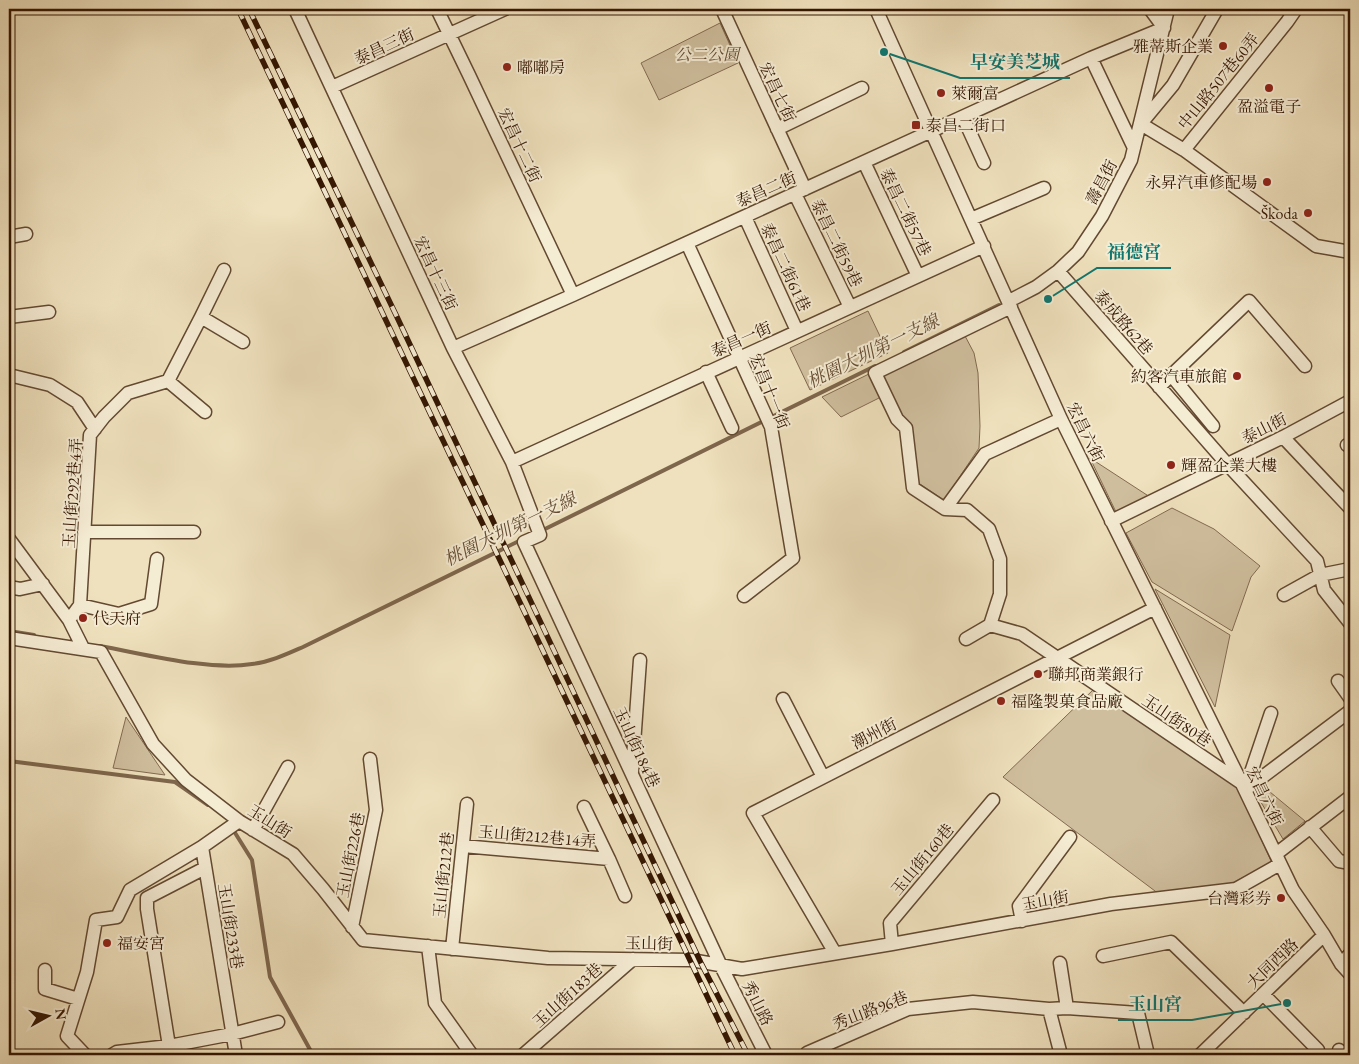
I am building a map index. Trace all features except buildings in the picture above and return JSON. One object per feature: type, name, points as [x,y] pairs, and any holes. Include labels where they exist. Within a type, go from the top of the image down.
[{"type":"street","name":"宏昌十三街","points":[[295,9],[453,348],[512,462],[538,531],[524,542]]},
{"type":"street","name":"宏昌十二街","points":[[436,9],[573,295]]},
{"type":"street","name":"泰昌三街","points":[[332,88],[505,9]]},
{"type":"street","name":"宏昌七街","points":[[722,9],[777,129],[800,191]]},
{"type":"street","name":"宏昌六街","points":[[876,9],[1061,418],[1278,859]]},
{"type":"street","points":[[1150,9],[1164,28]]},
{"type":"street","name":"壽昌街","points":[[945,509],[913,488],[906,428],[897,419],[876,373],[1036,287],[1058,271],[1078,252],[1102,216],[1131,160],[1168,9]]},
{"type":"street","points":[[1217,9],[1173,85],[1141,124],[1184,150],[1316,246],[1350,252]]},
{"type":"street","name":"中山路507巷60弄","points":[[1184,150],[1296,9]]},
{"type":"street","name":"泰昌二街","points":[[453,348],[932,132],[1091,58],[1164,28]]},
{"type":"street","points":[[1091,58],[1133,146]]},
{"type":"street","points":[[777,129],[862,88]]},
{"type":"street","points":[[964,117],[984,163]]},
{"type":"street","name":"泰昌二街57巷","points":[[864,162],[918,276]]},
{"type":"street","points":[[971,219],[1044,188]]},
{"type":"street","name":"泰昌二街59巷","points":[[800,191],[850,307]]},
{"type":"street","name":"泰昌二街61巷","points":[[745,217],[797,331]]},
{"type":"street","points":[[9,237],[26,234]]},
{"type":"street","name":"宏昌十一街","points":[[687,243],[768,420],[793,558],[744,596]]},
{"type":"street","name":"泰昌一街","points":[[512,462],[984,246]]},
{"type":"street","points":[[204,412],[168,381],[224,270]]},
{"type":"street","name":"泰成路62巷","points":[[1058,271],[1227,464],[1317,561],[1324,590],[1350,623]]},
{"type":"street","points":[[1159,387],[1249,301],[1305,366]]},
{"type":"street","points":[[9,317],[50,312]]},
{"type":"street","points":[[201,317],[243,342]]},
{"type":"street","points":[[706,372],[732,428]]},
{"type":"street","points":[[9,375],[50,385],[78,402],[95,429]]},
{"type":"street","points":[[1171,375],[1213,426]]},
{"type":"street","name":"玉山街292巷4弄","points":[[80,605],[90,435],[104,417],[128,393],[168,381]]},
{"type":"street","name":"泰山街","points":[[1111,521],[1283,437],[1350,401]]},
{"type":"street","points":[[945,509],[985,454],[1061,418]]},
{"type":"street","points":[[1283,437],[1350,508]]},
{"type":"street","points":[[945,509],[967,510],[990,529],[1000,559],[1000,594],[990,625],[966,639]]},
{"type":"street","points":[[84,532],[194,532]]},
{"type":"street","points":[[9,539],[69,621],[83,648]]},
{"type":"street","name":"玉山街184巷","points":[[524,542],[721,966]]},
{"type":"street","points":[[69,621],[80,605],[119,614],[151,604],[158,559]]},
{"type":"street","points":[[1284,595],[1320,575],[1350,569]]},
{"type":"street","points":[[9,587],[20,589],[43,584]]},
{"type":"street","name":"潮州街","points":[[835,954],[753,813],[1155,608]]},
{"type":"street","name":"玉山街80巷","points":[[990,625],[1022,634],[1243,787]]},
{"type":"street","name":"玉山街","points":[[9,638],[101,652],[154,744],[186,780],[234,825],[253,830],[293,854],[363,940],[548,958],[691,960],[742,969],[1112,904],[1236,889],[1278,859],[1310,827],[1350,797]]},
{"type":"street","points":[[632,775],[640,660]]},
{"type":"street","points":[[1338,681],[1350,698]]},
{"type":"street","points":[[783,700],[823,777]]},
{"type":"street","points":[[1243,787],[1350,710]]},
{"type":"street","points":[[1243,787],[1271,713]]},
{"type":"street","name":"玉山街226巷","points":[[352,927],[376,810],[370,759]]},
{"type":"street","points":[[253,830],[288,767]]},
{"type":"street","name":"玉山街160巷","points":[[892,944],[890,922],[993,800]]},
{"type":"street","name":"玉山街212巷","points":[[452,949],[467,804]]},
{"type":"street","points":[[584,807],[625,896]]},
{"type":"street","points":[[85,1055],[67,1036],[87,972],[96,920],[116,917],[130,890],[202,847],[234,825]]},
{"type":"street","points":[[1310,827],[1339,861],[1350,864]]},
{"type":"street","points":[[1022,921],[1019,906],[1070,837]]},
{"type":"street","name":"玉山街212巷14弄","points":[[463,846],[609,859]]},
{"type":"street","name":"玉山街233巷","points":[[202,847],[236,1055]]},
{"type":"street","points":[[1278,859],[1293,890],[1341,964],[1350,974]]},
{"type":"street","points":[[169,1046],[147,909],[147,898],[205,868]]},
{"type":"street","name":"大同西路","points":[[1200,1055],[1324,936]]},
{"type":"street","points":[[1102,956],[1171,942],[1244,1012]]},
{"type":"street","points":[[428,946],[434,1004],[472,1055]]},
{"type":"street","points":[[1341,964],[1350,954]]},
{"type":"street","name":"玉山街183巷","points":[[523,1055],[538,1051],[633,959]]},
{"type":"street","points":[[1060,963],[1066,1008]]},
{"type":"street","name":"秀山路","points":[[721,966],[766,1055]]},
{"type":"street","points":[[46,970],[45,989],[78,999]]},
{"type":"street","points":[[1263,994],[1315,1053]]},
{"type":"street","name":"秀山路96巷","points":[[807,1053],[908,1009],[973,1002],[1049,1009],[1066,1008],[1138,1013],[1148,1055]]},
{"type":"street","points":[[1049,1009],[1061,1055]]},
{"type":"street","points":[[112,1055],[116,1052],[169,1046],[232,1034],[278,1022]]},
{"type":"green space","name":"公二公園","points":[[720,23],[738,63],[659,100],[641,63]]},
{"type":"green space","points":[[868,311],[888,353],[810,390],[790,348]]},
{"type":"green space","points":[[964,334],[974,353],[978,373],[979,448],[944,500],[917,482],[900,414],[882,374]]},
{"type":"green space","points":[[873,372],[883,396],[841,417],[822,397]]},
{"type":"green space","points":[[1090,458],[1150,497],[1116,512]]},
{"type":"green space","points":[[1172,508],[1214,529],[1260,566],[1251,577],[1232,631],[1152,582],[1126,533]]},
{"type":"green space","points":[[1155,589],[1230,635],[1215,707]]},
{"type":"green space","points":[[1094,689],[1237,786],[1272,863],[1230,884],[1159,894],[1003,777]]},
{"type":"green space","points":[[126,717],[165,775],[113,768]]},
{"type":"green space","points":[[1264,787],[1305,821],[1283,839],[1259,799]]},
{"type":"waterway","name":"桃園大圳第一支線","points":[[904,352],[999,305]]},
{"type":"waterway","name":"桃園大圳第一支線","points":[[541,531],[875,366]]},
{"type":"waterway","name":"桃園大圳第一支線","points":[[100,646],[156,657],[216,665],[235,666],[265,661],[303,647],[521,540]]},
{"type":"waterway","name":"桃園大圳第一支線","points":[[9,631],[34,635]]},
{"type":"waterway","points":[[9,761],[175,782],[208,805]]},
{"type":"waterway","points":[[232,828],[252,860],[270,977],[313,1055]]},
{"type":"railway","points":[[238,9],[735,1055]]},
{"type":"railway","points":[[249,9],[397,317],[701,963],[748,1055]]},
{"type":"place","name":"雅蒂斯企業","points":[[1223,46]]},
{"type":"place","name":"早安美芝城","points":[[884,52]]},
{"type":"place","name":"嘟嘟房","points":[[507,67]]},
{"type":"place","name":"盈溢電子","points":[[1269,88]]},
{"type":"place","name":"萊爾富","points":[[941,93]]},
{"type":"place","name":"泰昌二街口","points":[[916,125]]},
{"type":"place","name":"永昇汽車修配場","points":[[1267,182]]},
{"type":"place","name":"Škoda","points":[[1308,213]]},
{"type":"place","name":"福德宮","points":[[1048,299]]},
{"type":"place","name":"約客汽車旅館","points":[[1237,376]]},
{"type":"place","name":"輝盈企業大樓","points":[[1171,465]]},
{"type":"place","name":"代天府","points":[[83,618]]},
{"type":"place","name":"聯邦商業銀行","points":[[1038,674]]},
{"type":"place","name":"福隆製菓食品廠","points":[[1001,701]]},
{"type":"place","name":"台灣彩券","points":[[1281,898]]},
{"type":"place","name":"福安宮","points":[[107,943]]},
{"type":"place","name":"玉山宮","points":[[1287,1003]]}]
